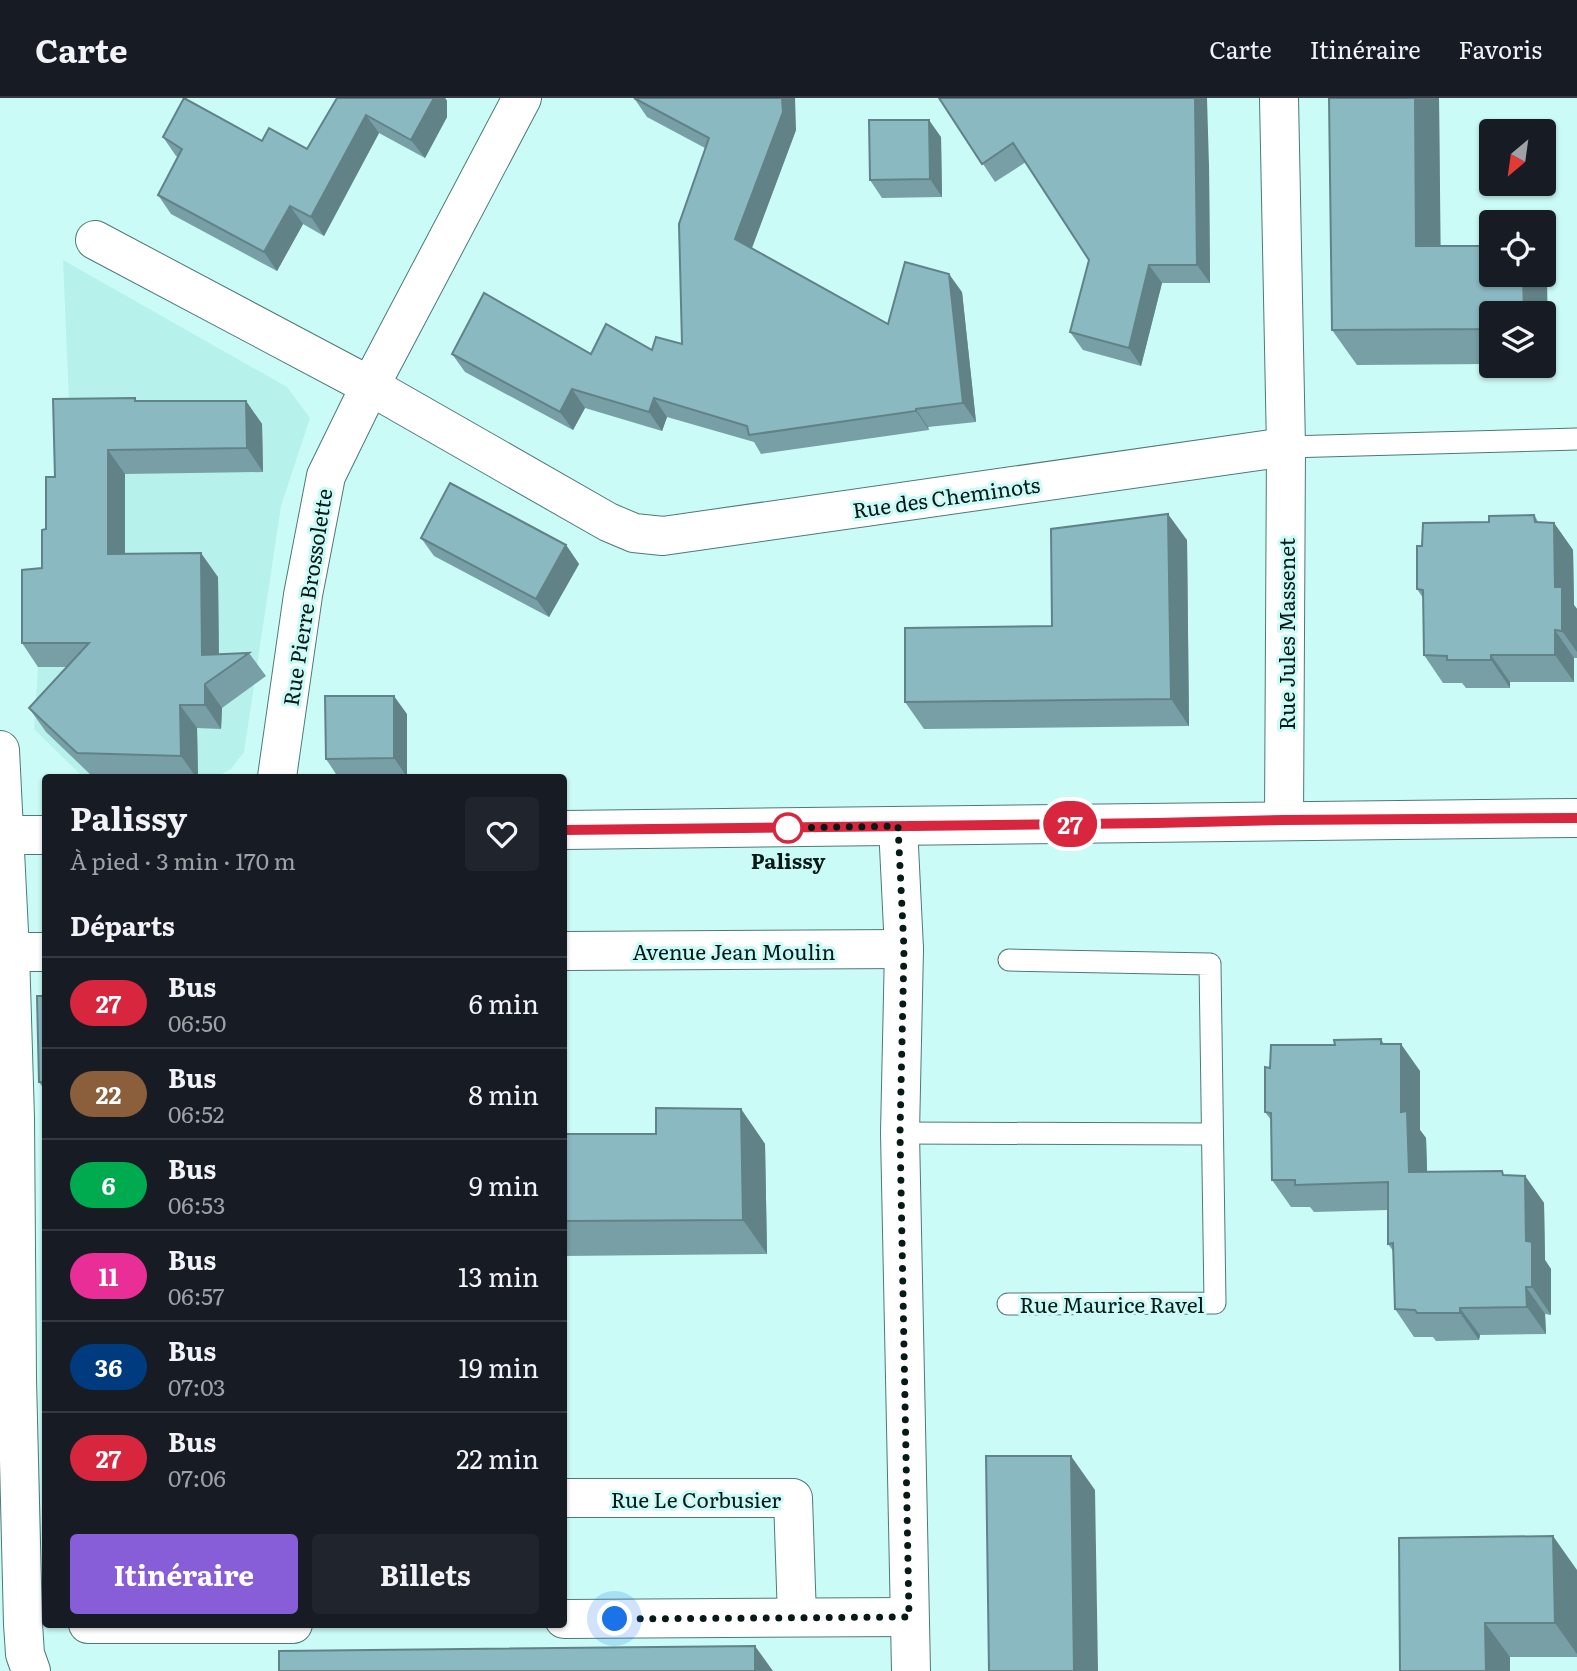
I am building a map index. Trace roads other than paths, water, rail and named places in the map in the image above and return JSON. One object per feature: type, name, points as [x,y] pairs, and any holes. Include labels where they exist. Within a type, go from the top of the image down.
[{"type":"street","name":"Rue Pierre Brossolette","points":[[277,774],[303,595],[326,476],[370,386],[522,98]]},
{"type":"street","name":"Rue Jules Massenet","points":[[1279,98],[1286,447],[1284,820]]},
{"type":"street","points":[[95,240],[370,386]]},
{"type":"street","name":"Rue des Cheminots","points":[[370,386],[608,522],[634,533],[663,536],[1286,447]]},
{"type":"street","points":[[0,750],[2,835],[19,953],[9,1341],[34,1624],[24,1654],[32,1671]]},
{"type":"street","points":[[567,830],[1577,818]]},
{"type":"street","points":[[898,826],[904,949],[900,1133],[911,1671]]},
{"type":"street","points":[[2,835],[42,835]]},
{"type":"street","name":"Avenue Jean Moulin","points":[[567,951],[904,949]]},
{"type":"street","name":"Rue Le Corbusier","points":[[567,1498],[793,1498],[797,1617]]},
{"type":"street","points":[[567,1619],[909,1617]]},
{"type":"lane","points":[[1286,447],[1577,439]]},
{"type":"lane","name":"Rue Maurice Ravel","points":[[1007,1304],[1215,1303],[1210,964],[1009,960]]},
{"type":"lane","points":[[900,1133],[1212,1134]]},
{"type":"place","name":"Palissy","points":[[788,828]]}]
